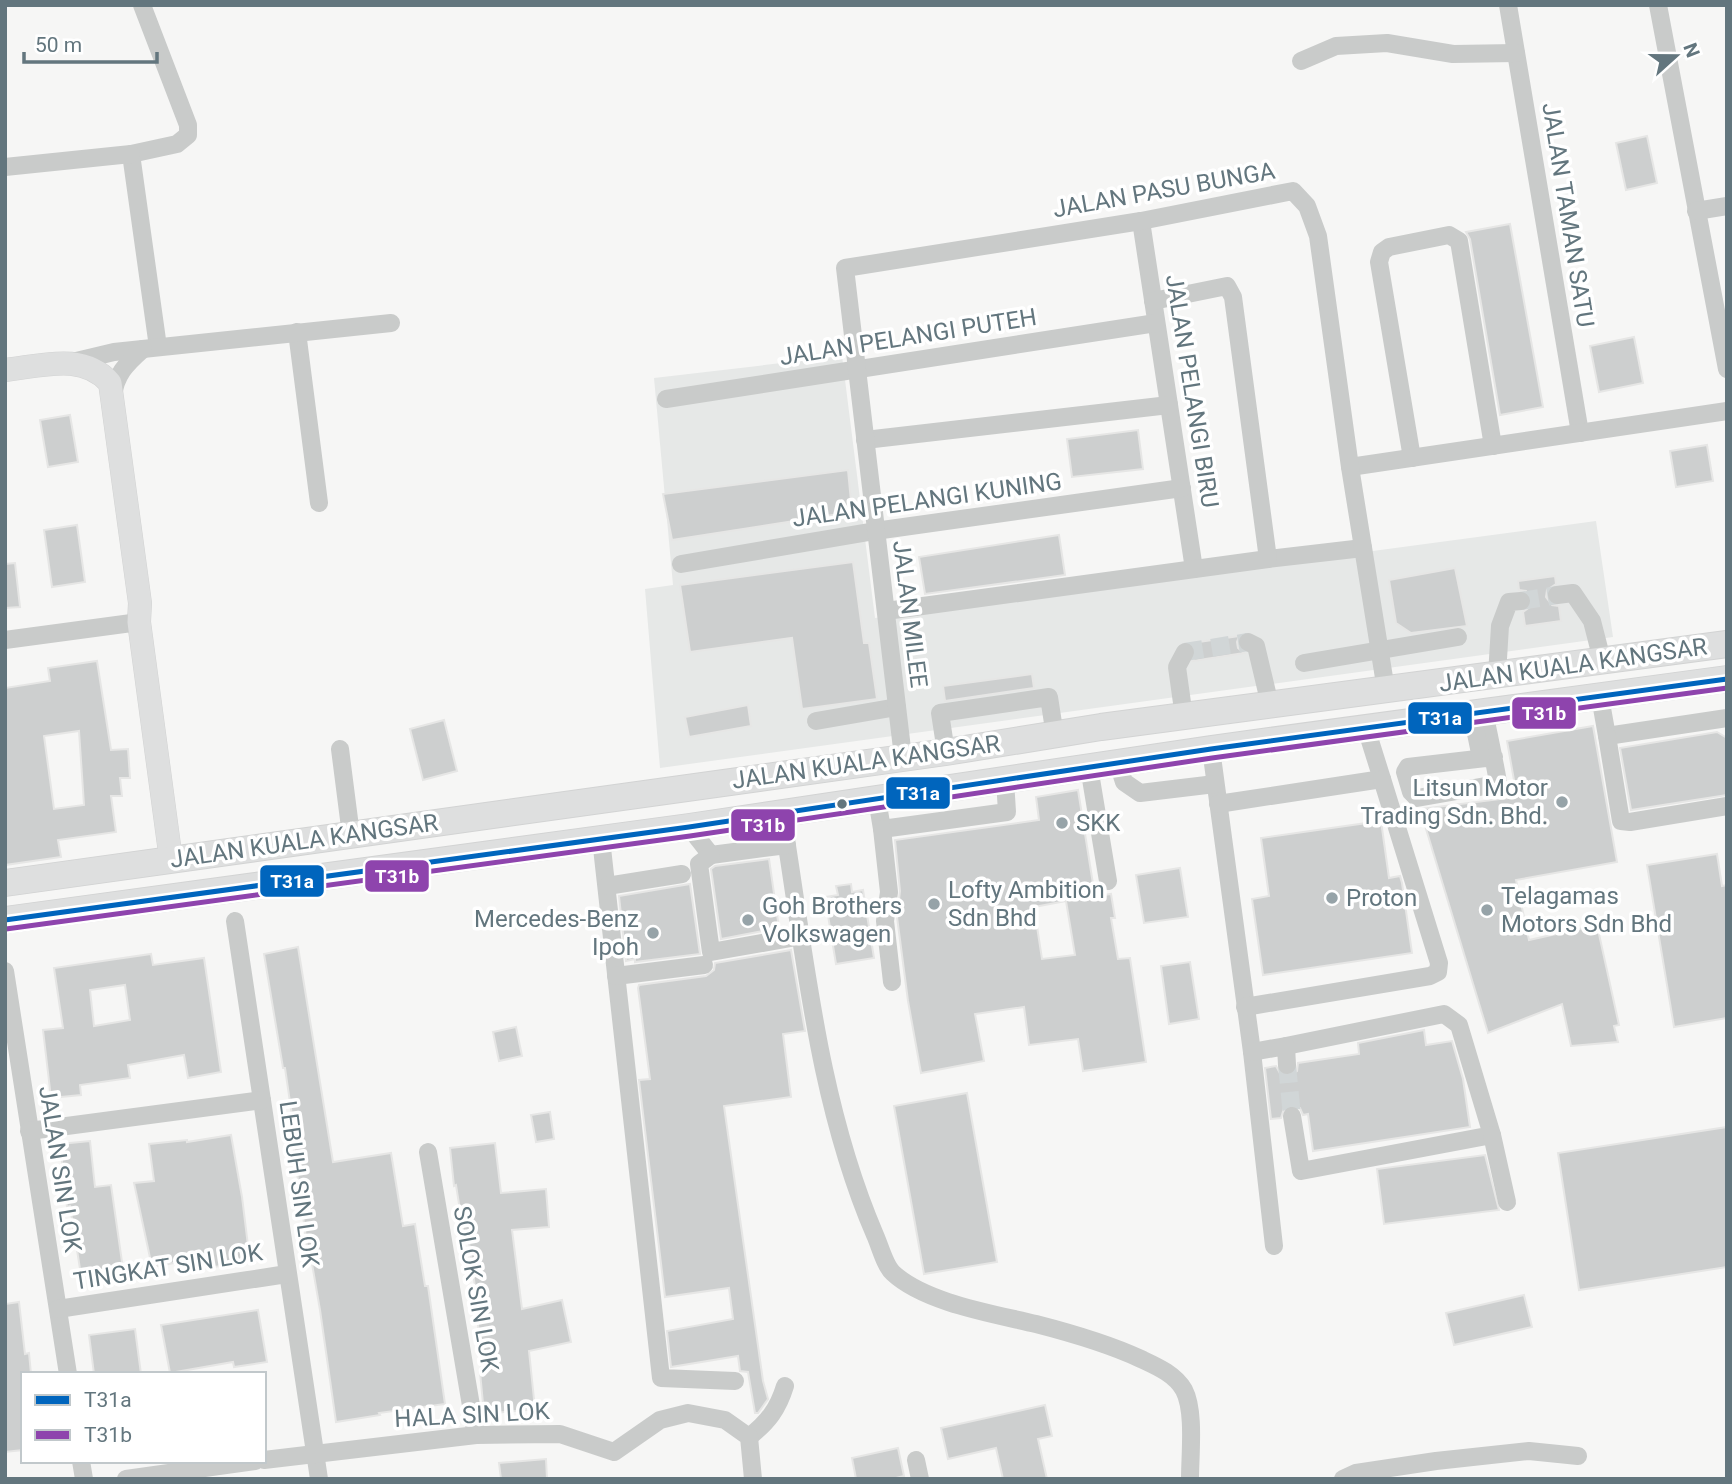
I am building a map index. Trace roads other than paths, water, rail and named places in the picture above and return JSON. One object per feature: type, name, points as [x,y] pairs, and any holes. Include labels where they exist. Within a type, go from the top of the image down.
[{"type":"highway","name":"JALAN KUALA KANGSAR","points":[[5,883],[1270,705],[1727,644]]},
{"type":"highway","name":"JALAN KUALA KANGSAR","points":[[5,920],[782,814],[1211,749],[1727,680]]},
{"type":"highway","points":[[59,914],[90,898],[136,891],[152,885],[171,860],[180,872],[194,880],[280,872],[299,873],[310,878]]},
{"type":"main road","points":[[5,370],[65,363],[84,365],[102,374],[110,383],[140,603],[138,622],[171,860]]},
{"type":"main road","points":[[5,381],[73,376],[90,382],[97,389],[103,409],[128,607],[138,622]]},
{"type":"street","points":[[5,167],[131,154],[177,144],[188,135],[188,125],[142,5]]},
{"type":"street","name":"JALAN TAMAN SATU","points":[[1508,5],[1580,433]]},
{"type":"street","points":[[1658,5],[1727,369]]},
{"type":"street","points":[[1301,61],[1336,46],[1387,43],[1453,54],[1516,53]]},
{"type":"street","points":[[131,154],[150,348]]},
{"type":"street","name":"JALAN PASU BUNGA","points":[[845,268],[1141,221],[1293,191],[1307,206],[1318,236],[1350,467],[1386,690]]},
{"type":"street","points":[[1696,211],[1727,206]]},
{"type":"street","name":"JALAN PELANGI BIRU","points":[[1141,221],[1194,569]]},
{"type":"street","points":[[1412,458],[1379,262],[1382,252],[1390,247],[1449,235],[1459,241],[1493,446]]},
{"type":"street","name":"JALAN MILEE","points":[[845,268],[904,757]]},
{"type":"street","points":[[1153,302],[1227,286],[1233,297],[1268,559]]},
{"type":"street","points":[[65,363],[114,352],[391,323]]},
{"type":"street","name":"JALAN PELANGI PUTEH","points":[[666,399],[1156,323]]},
{"type":"street","points":[[297,332],[319,503]]},
{"type":"street","points":[[113,399],[114,382],[124,365],[150,348]]},
{"type":"street","points":[[865,440],[1169,405]]},
{"type":"street","points":[[1350,467],[1727,411]]},
{"type":"street","name":"JALAN PELANGI KUNING","points":[[681,564],[875,531],[1182,488]]},
{"type":"street","points":[[886,611],[1363,548]]},
{"type":"street","points":[[1557,595],[1573,593],[1592,621],[1602,660]]},
{"type":"street","points":[[1497,675],[1500,626],[1509,602],[1521,601]]},
{"type":"street","points":[[5,640],[138,622]]},
{"type":"street","points":[[1304,663],[1458,637]]},
{"type":"street","points":[[1248,642],[1256,646],[1270,705]]},
{"type":"street","points":[[1184,717],[1177,667],[1185,652]]},
{"type":"street","points":[[946,752],[940,713],[1049,697],[1055,736]]},
{"type":"street","points":[[1600,697],[1621,821],[1630,822],[1727,807]]},
{"type":"street","points":[[816,721],[897,708]]},
{"type":"street","points":[[1478,713],[1487,758]]},
{"type":"street","points":[[1607,736],[1727,718]]},
{"type":"street","points":[[1245,1007],[1430,976],[1438,972],[1439,963],[1366,728]]},
{"type":"street","points":[[340,749],[352,835]]},
{"type":"street","points":[[1211,749],[1252,1052],[1274,1246]]},
{"type":"street","points":[[1118,764],[1124,782],[1140,793],[1215,784]]},
{"type":"street","points":[[1089,767],[1108,881]]},
{"type":"street","points":[[1218,804],[1382,779]]},
{"type":"street","points":[[883,829],[1007,812],[1005,780]]},
{"type":"street","points":[[877,800],[883,829],[889,892],[885,921],[892,982]]},
{"type":"street","points":[[782,814],[823,1063],[834,1111],[864,1210],[891,1273],[926,1293],[990,1315],[1037,1324],[1117,1349],[1164,1370],[1184,1390],[1190,1415],[1190,1479]]},
{"type":"street","points":[[689,827],[710,855]]},
{"type":"street","points":[[601,839],[661,1378],[735,1381]]},
{"type":"street","points":[[787,845],[710,855],[699,864],[711,952],[802,936]]},
{"type":"street","points":[[607,886],[682,874]]},
{"type":"street","name":"LEBUH SIN LOK","points":[[235,921],[319,1479]]},
{"type":"street","points":[[616,976],[704,965]]},
{"type":"street","name":"JALAN SIN LOK","points":[[5,971],[68,1372]]},
{"type":"street","points":[[1252,1052],[1444,1014],[1460,1025],[1492,1135],[1507,1202]]},
{"type":"street","points":[[1286,1046],[1287,1065]]},
{"type":"street","points":[[29,1131],[262,1100]]},
{"type":"street","points":[[1292,1116],[1301,1171],[1492,1135]]},
{"type":"street","name":"SOLOK SIN LOK","points":[[428,1152],[476,1434]]},
{"type":"street","name":"TINGKAT SIN LOK","points":[[58,1309],[287,1274]]},
{"type":"street","points":[[753,1479],[749,1437],[765,1424],[779,1405],[785,1386]]},
{"type":"street","name":"HALA SIN LOK","points":[[266,1460],[476,1434],[560,1434],[614,1452],[660,1420],[688,1413],[725,1420],[749,1437]]},
{"type":"street","points":[[1343,1479],[1356,1473],[1529,1451],[1578,1456]]},
{"type":"street","points":[[916,1460],[920,1479]]},
{"type":"street","points":[[126,1479],[242,1463]]},
{"type":"tunnel","points":[[1521,601],[1557,595]]},
{"type":"tunnel","points":[[1185,652],[1248,642]]},
{"type":"tunnel","points":[[1287,1065],[1292,1116]]},
{"type":"place","name":"Litsun Motor Trading Sdn. Bhd.","points":[[1562,802]]},
{"type":"place","name":"SKK","points":[[1062,823]]},
{"type":"place","name":"Proton","points":[[1332,898]]},
{"type":"place","name":"Lofty Ambition Sdn Bhd","points":[[934,904]]},
{"type":"place","name":"Telagamas Motors Sdn Bhd","points":[[1487,910]]},
{"type":"place","name":"Goh Brothers Volkswagen","points":[[748,920]]},
{"type":"place","name":"Mercedes-Benz Ipoh","points":[[653,933]]}]
